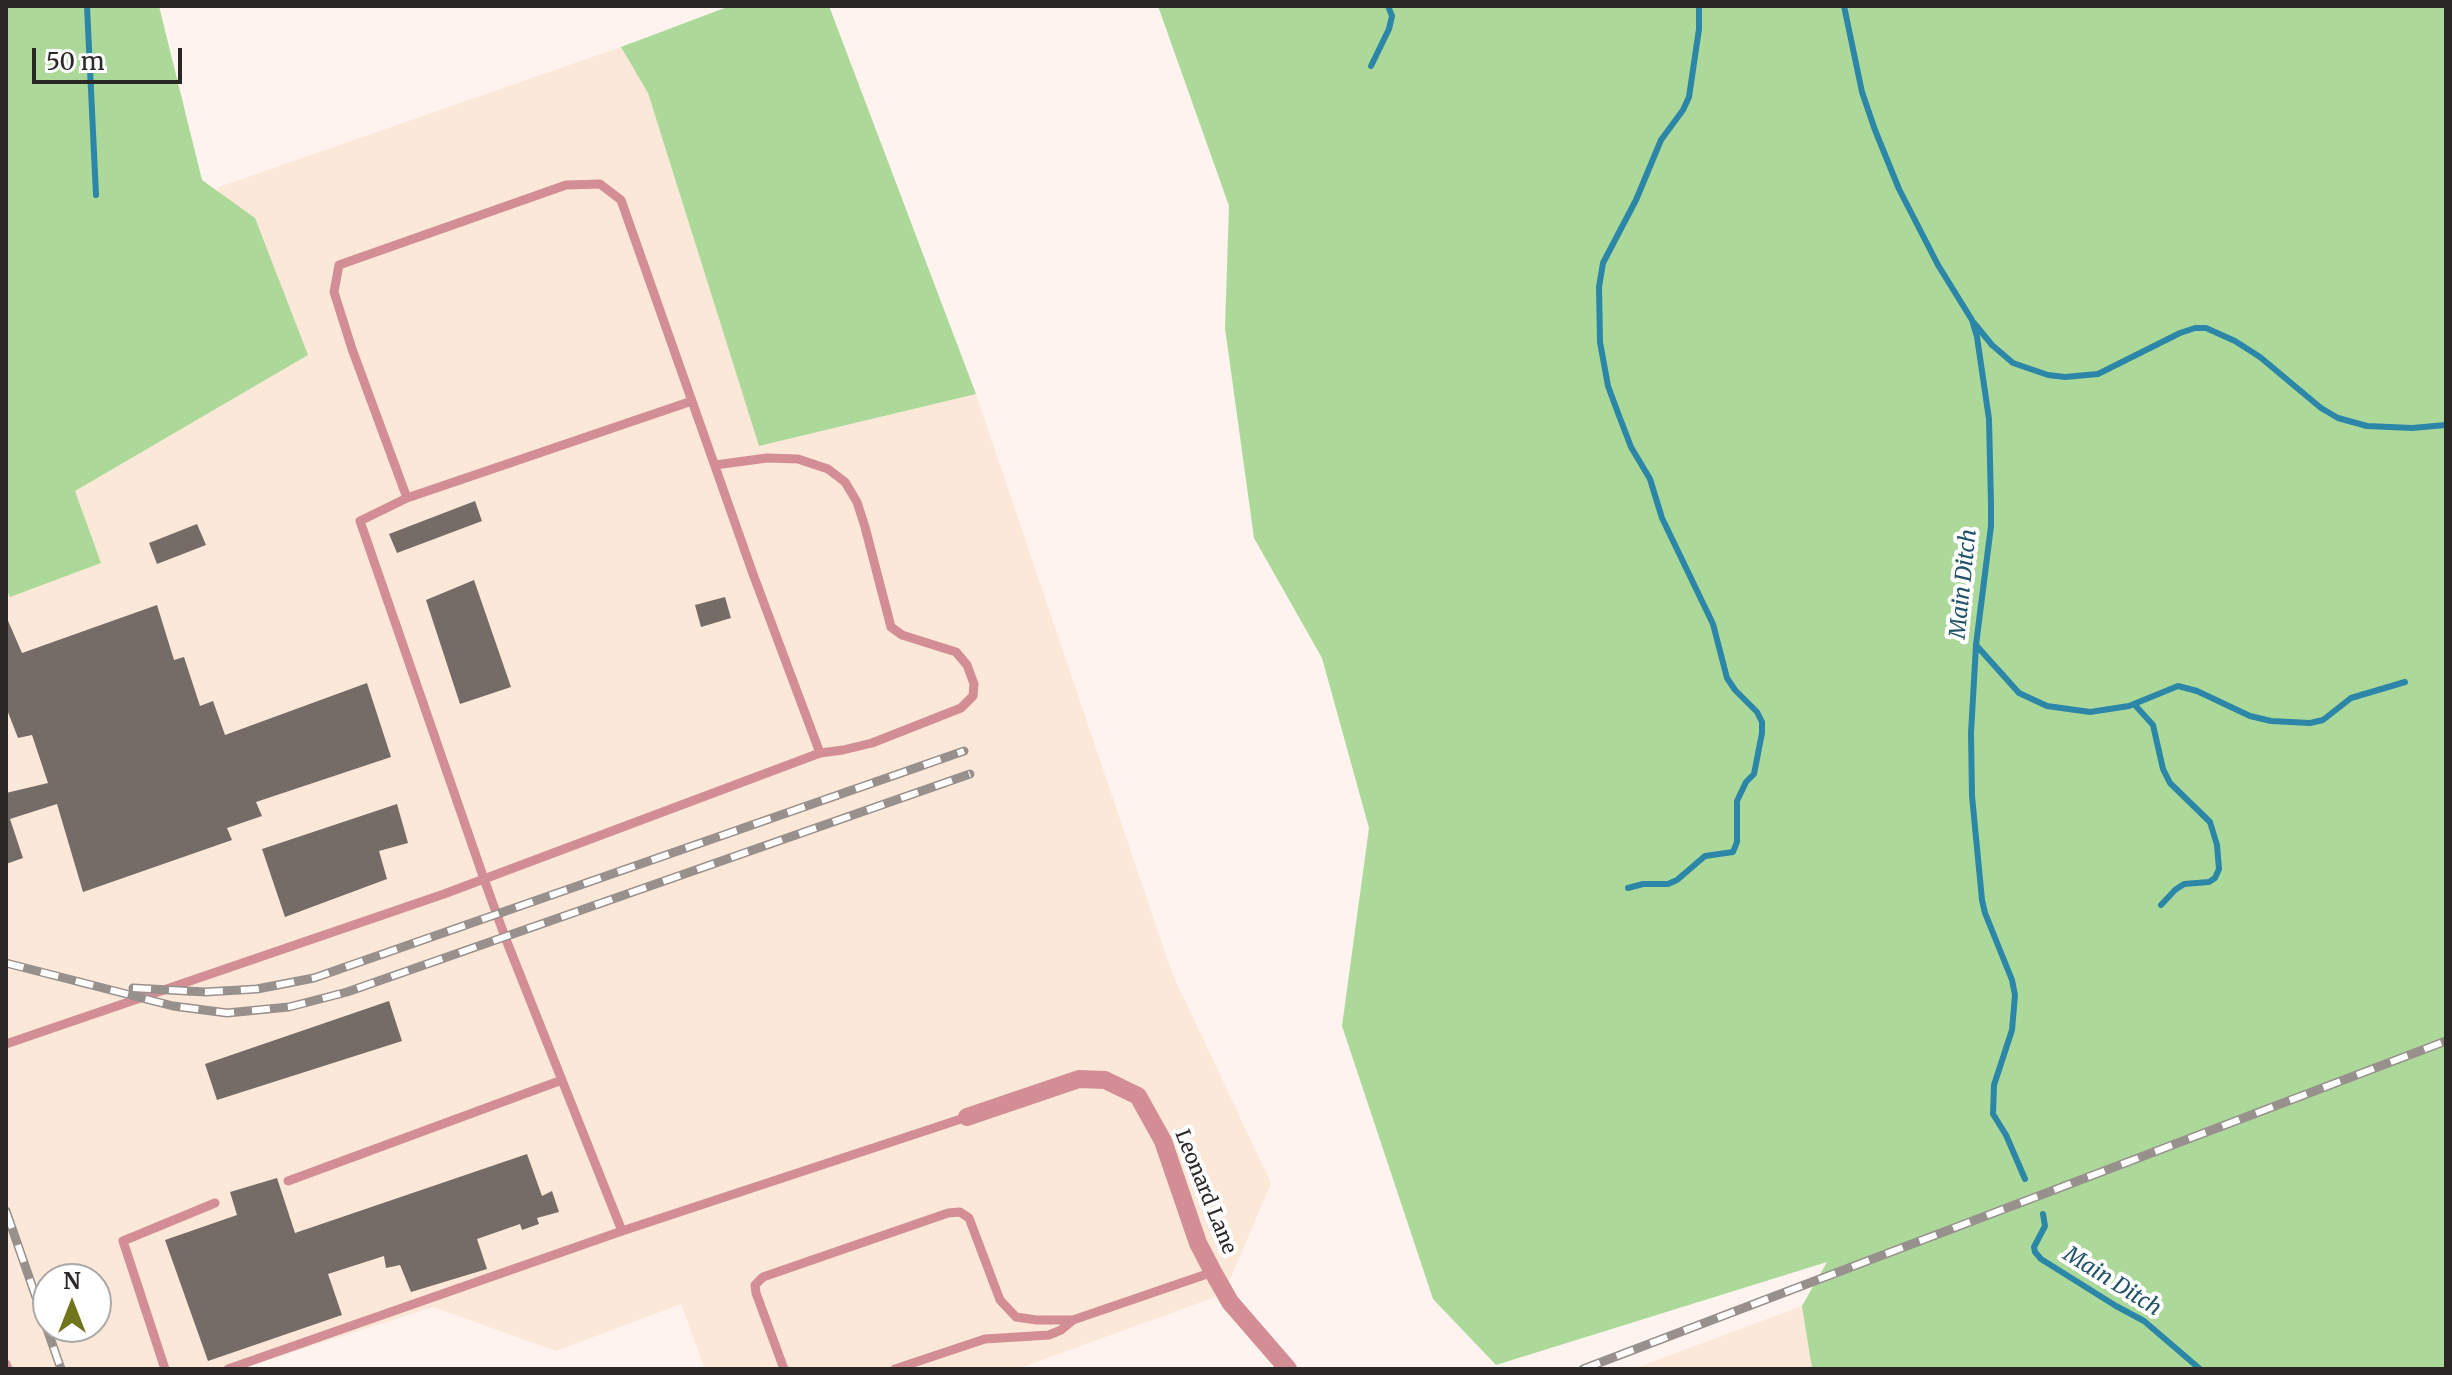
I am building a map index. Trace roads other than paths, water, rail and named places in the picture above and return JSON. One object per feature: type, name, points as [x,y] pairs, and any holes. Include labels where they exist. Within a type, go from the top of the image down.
[{"type":"street","name":"Leonard Lane","points":[[967,1117],[1079,1079],[1105,1080],[1138,1096],[1163,1141],[1198,1243],[1213,1272],[1230,1302],[1288,1369]]},
{"type":"lane","points":[[407,498],[334,292],[339,265],[566,185],[600,184],[621,200],[820,753]]},
{"type":"lane","points":[[622,1231],[484,879],[360,521],[407,498],[692,401]]},
{"type":"lane","points":[[6,1044],[484,879],[820,753],[872,743],[961,708],[973,696],[974,684],[967,665],[956,652],[902,635],[891,627],[865,527],[857,502],[845,482],[828,469],[798,459],[744,460],[715,465]]},
{"type":"lane","points":[[288,1181],[562,1080]]},
{"type":"lane","points":[[228,1369],[622,1231],[967,1117]]},
{"type":"lane","points":[[165,1369],[123,1241],[215,1203]]},
{"type":"lane","points":[[784,1369],[756,1293],[755,1285],[763,1277],[948,1213],[960,1212],[969,1218],[1000,1300],[1016,1317],[1073,1320],[1213,1272]]},
{"type":"lane","points":[[895,1369],[985,1339],[1049,1335],[1073,1320]]},
{"type":"waterway","points":[[87,6],[96,195]]},
{"type":"waterway","points":[[1371,66],[1389,29],[1392,16],[1388,6]]},
{"type":"waterway","points":[[1628,888],[1643,884],[1668,884],[1705,856],[1733,852],[1737,842],[1737,801],[1746,782],[1754,774],[1762,733],[1762,722],[1757,712],[1727,678],[1713,624],[1662,518],[1650,479],[1631,447],[1608,386],[1600,342],[1599,287],[1603,263],[1636,200],[1661,140],[1689,97],[1699,29],[1699,6]]},
{"type":"waterway","name":"Main Ditch","points":[[1844,6],[1862,92],[1875,130],[1899,189],[1938,265],[1972,320],[1977,337],[1989,419],[1991,526],[1976,645],[1971,733],[1972,796],[1982,900],[2015,995],[2012,1030],[1994,1085],[1993,1114],[2025,1179]]},
{"type":"waterway","points":[[1974,323],[1992,345],[2013,363],[2048,375],[2065,377],[2098,374],[2180,333],[2206,328],[2260,357],[2321,408],[2338,418],[2367,426],[2412,428],[2446,425]]},
{"type":"waterway","points":[[1976,645],[2019,693],[2047,706],[2090,712],[2129,706],[2178,686],[2197,691],[2250,716],[2271,721],[2310,723],[2323,720],[2351,698],[2405,682]]},
{"type":"waterway","points":[[2134,704],[2153,725],[2163,769],[2170,783],[2210,822],[2217,845],[2219,869],[2215,878],[2209,882],[2184,884],[2161,905]]},
{"type":"waterway","name":"Main Ditch","points":[[2043,1214],[2045,1226],[2034,1247],[2041,1259],[2144,1321],[2200,1369]]},
{"type":"railway","points":[[133,988],[205,992],[257,989],[314,978],[964,751]]},
{"type":"railway","points":[[6,963],[173,1006],[227,1013],[289,1007],[347,992],[970,774]]},
{"type":"railway","points":[[1583,1369],[2446,1041]]},
{"type":"railway","points":[[6,1211],[61,1369]]}]
